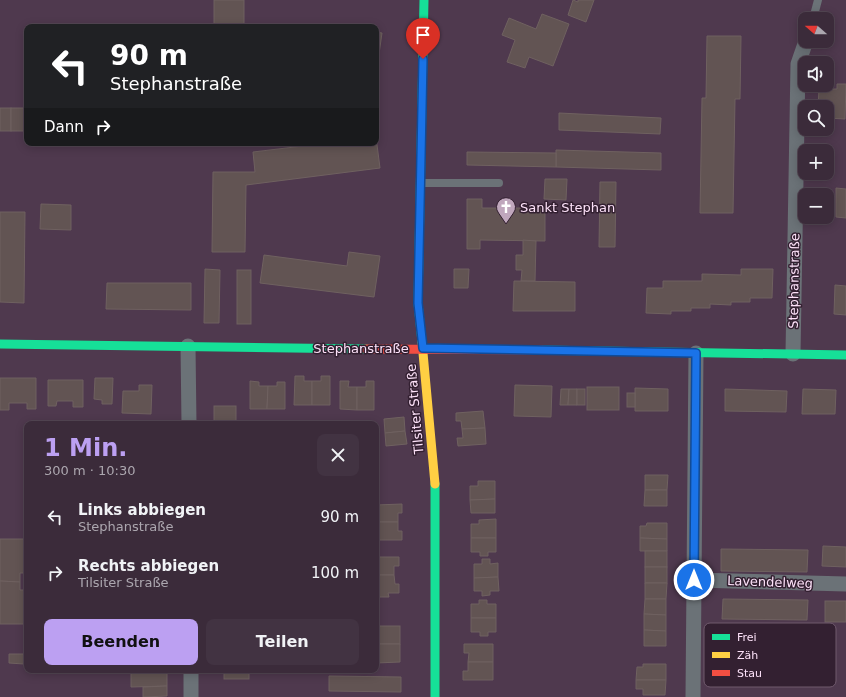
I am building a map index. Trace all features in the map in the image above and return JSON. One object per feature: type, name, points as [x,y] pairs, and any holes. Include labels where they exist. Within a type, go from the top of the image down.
[{"type":"street","name":"Tilsiter Straße","points":[[424,0],[419,183],[418,303],[435,489],[435,697]]},
{"type":"street","name":"Stephanstraße","points":[[793,354],[798,64],[804,48]]},
{"type":"street","name":"Stephanstraße","points":[[0,344],[423,348],[846,355]]},
{"type":"street","points":[[188,346],[189,421]]},
{"type":"street","points":[[694,697],[696,353]]},
{"type":"street","name":"Lavendelweg","points":[[694,580],[846,584]]},
{"type":"street","points":[[191,673],[191,697]]},
{"type":"lane","points":[[815,12],[818,0]]},
{"type":"lane","points":[[419,183],[500,183]]},
{"type":"building","points":[[214,0],[244,0],[244,24],[214,24]]},
{"type":"building","points":[[573,0],[578,2],[578,0],[594,0],[586,22],[568,15]]},
{"type":"building","points":[[542,14],[569,24],[553,66],[529,57],[525,68],[507,62],[515,40],[502,35],[509,18],[536,29]]},
{"type":"building","points":[[379,32],[382,33],[379,54]]},
{"type":"building","points":[[707,36],[741,36],[740,99],[735,99],[733,213],[700,213],[702,98],[706,98]]},
{"type":"building","points":[[837,84],[846,84],[845,119],[834,118],[834,100],[818,100],[819,92],[834,92],[834,89],[837,89]]},
{"type":"building","points":[[0,108],[11,108],[11,131],[0,131]]},
{"type":"building","points":[[11,108],[24,108],[24,131],[11,131]]},
{"type":"building","points":[[559,113],[661,118],[660,134],[559,130]]},
{"type":"building","points":[[303,146],[377,146],[380,168],[246,185],[245,252],[212,252],[213,172],[255,172],[253,152]]},
{"type":"building","points":[[556,150],[661,153],[661,170],[556,167]]},
{"type":"building","points":[[467,152],[556,153],[556,167],[467,165]]},
{"type":"building","points":[[545,179],[567,179],[566,200],[544,199]]},
{"type":"building","points":[[600,182],[616,182],[615,247],[599,247]]},
{"type":"building","points":[[836,188],[846,189],[846,218],[836,217]]},
{"type":"building","name":"Sankt Stephan","points":[[467,199],[482,199],[482,208],[545,208],[545,241],[480,240],[480,249],[467,249]]},
{"type":"building","points":[[41,204],[71,205],[71,230],[40,229]]},
{"type":"building","points":[[0,212],[25,212],[24,303],[0,302]]},
{"type":"building","points":[[523,240],[536,241],[535,281],[521,281],[522,270],[516,270],[516,255],[523,255]]},
{"type":"building","points":[[349,252],[380,256],[374,297],[260,283],[264,255],[347,266]]},
{"type":"building","points":[[205,269],[220,270],[219,323],[204,323]]},
{"type":"building","points":[[454,269],[469,269],[468,288],[454,288]]},
{"type":"building","points":[[741,269],[773,269],[772,298],[750,298],[750,302],[731,302],[731,305],[710,304],[710,308],[691,308],[691,311],[671,311],[671,314],[646,313],[647,288],[663,288],[663,281],[702,281],[702,274],[741,275]]},
{"type":"building","points":[[237,270],[251,270],[251,324],[237,324]]},
{"type":"building","points":[[514,281],[575,282],[575,311],[513,311]]},
{"type":"building","points":[[107,283],[191,283],[191,310],[106,309]]},
{"type":"building","points":[[835,285],[846,286],[846,315],[834,314]]},
{"type":"building","points":[[295,376],[304,376],[304,381],[312,381],[312,405],[294,405]]},
{"type":"building","points":[[321,376],[330,376],[330,405],[312,405],[312,381],[321,381]]},
{"type":"building","points":[[0,378],[36,378],[36,409],[27,409],[27,403],[9,403],[9,410],[0,410]]},
{"type":"building","points":[[95,378],[113,378],[112,404],[102,404],[102,400],[94,399]]},
{"type":"building","points":[[48,380],[83,380],[83,407],[73,407],[73,401],[57,401],[56,406],[48,406]]},
{"type":"building","points":[[250,381],[259,382],[259,386],[268,386],[267,409],[250,409]]},
{"type":"building","points":[[340,381],[349,381],[348,387],[357,387],[357,410],[340,409]]},
{"type":"building","points":[[366,381],[374,381],[374,410],[357,410],[357,387],[366,387]]},
{"type":"building","points":[[277,382],[285,382],[285,409],[267,409],[268,386],[277,386]]},
{"type":"building","points":[[139,385],[152,385],[151,414],[122,413],[123,391],[139,391]]},
{"type":"building","points":[[515,385],[552,386],[551,417],[514,416]]},
{"type":"building","points":[[587,387],[619,387],[619,410],[587,410]]},
{"type":"building","points":[[635,388],[668,389],[668,411],[635,411]]},
{"type":"building","points":[[561,389],[569,389],[568,405],[560,405]]},
{"type":"building","points":[[569,389],[577,389],[577,405],[568,405]]},
{"type":"building","points":[[577,389],[585,389],[585,405],[577,405]]},
{"type":"building","points":[[725,389],[787,391],[786,412],[725,411]]},
{"type":"building","points":[[803,389],[836,390],[835,414],[802,414]]},
{"type":"building","points":[[627,393],[635,393],[635,407],[627,407]]},
{"type":"building","points":[[214,406],[236,406],[236,421],[214,421]]},
{"type":"building","points":[[483,411],[485,428],[462,429],[461,421],[456,421],[456,413]]},
{"type":"building","points":[[404,417],[405,431],[385,433],[384,419]]},
{"type":"building","points":[[485,428],[486,444],[458,446],[457,438],[463,438],[462,429]]},
{"type":"building","points":[[405,431],[407,444],[386,446],[385,433]]},
{"type":"building","points":[[645,475],[668,475],[667,490],[645,490]]},
{"type":"building","points":[[478,481],[495,481],[495,499],[470,500],[470,486],[478,486]]},
{"type":"building","points":[[645,490],[667,490],[667,506],[644,506]]},
{"type":"building","points":[[495,499],[495,513],[471,513],[470,500]]},
{"type":"building","points":[[402,504],[402,513],[398,513],[398,522],[379,522],[379,505]]},
{"type":"building","points":[[496,519],[496,538],[471,538],[471,524],[479,524],[479,520]]},
{"type":"building","points":[[379,522],[398,522],[398,531],[402,531],[402,540],[379,540]]},
{"type":"building","points":[[647,523],[667,523],[667,539],[640,538],[640,526],[646,526]]},
{"type":"building","points":[[471,538],[496,538],[496,552],[488,552],[488,556],[480,556],[480,552],[471,552]]},
{"type":"building","points":[[640,538],[667,539],[667,551],[640,551]]},
{"type":"building","points":[[0,539],[24,539],[24,573],[20,573],[20,582],[0,581]]},
{"type":"building","points":[[823,546],[846,547],[846,567],[822,566]]},
{"type":"building","points":[[721,549],[808,550],[807,572],[721,571]]},
{"type":"building","points":[[645,551],[667,551],[667,567],[645,567]]},
{"type":"building","points":[[379,557],[399,557],[399,566],[394,566],[394,575],[379,575]]},
{"type":"building","points":[[482,559],[490,559],[490,564],[498,563],[498,577],[474,578],[474,564],[482,564]]},
{"type":"building","points":[[645,567],[667,567],[667,583],[645,583]]},
{"type":"building","points":[[379,575],[394,575],[395,584],[399,584],[399,593],[388,593],[389,597],[379,597]]},
{"type":"building","points":[[498,577],[499,591],[490,591],[490,595],[482,596],[482,591],[474,591],[474,578]]},
{"type":"building","points":[[0,581],[20,582],[20,590],[24,590],[24,624],[0,624]]},
{"type":"building","points":[[645,583],[667,583],[666,599],[645,599]]},
{"type":"building","points":[[645,599],[666,599],[666,615],[644,614]]},
{"type":"building","points":[[723,599],[808,600],[807,620],[722,619]]},
{"type":"building","points":[[479,600],[487,600],[487,604],[496,604],[496,618],[471,618],[471,604],[479,604]]},
{"type":"building","points":[[825,601],[846,601],[846,622],[825,622]]},
{"type":"building","points":[[644,614],[666,615],[666,631],[644,630]]},
{"type":"building","points":[[471,618],[496,618],[496,632],[488,632],[488,636],[480,636],[480,632],[471,632]]},
{"type":"building","points":[[379,626],[400,626],[400,644],[379,644]]},
{"type":"building","points":[[644,630],[666,631],[666,646],[644,646]]},
{"type":"building","points":[[379,644],[400,644],[400,662],[379,663]]},
{"type":"building","points":[[464,644],[493,644],[493,662],[468,662],[469,653],[464,653]]},
{"type":"building","points":[[9,654],[24,654],[24,664],[9,663]]},
{"type":"building","points":[[468,662],[493,662],[493,680],[463,680],[463,671],[468,671]]},
{"type":"building","points":[[643,664],[666,664],[666,680],[636,680],[637,667],[643,667]]},
{"type":"building","points":[[131,673],[167,673],[167,686],[131,687]]},
{"type":"building","points":[[224,673],[249,673],[249,679],[224,679]]},
{"type":"building","points":[[329,676],[401,677],[401,692],[329,691]]},
{"type":"building","points":[[636,680],[666,680],[665,695],[643,695],[643,689],[636,689]]},
{"type":"building","points":[[167,686],[167,696],[143,697],[143,687]]},
{"type":"traffic: fast","points":[[422,342],[418,303],[424,0]]},
{"type":"traffic: fast","points":[[0,344],[366,349]]},
{"type":"traffic: fast","points":[[542,350],[846,355]]},
{"type":"traffic: fast","points":[[435,484],[435,697]]},
{"type":"traffic: slow","points":[[422,342],[435,484]]},
{"type":"traffic: jam","points":[[366,349],[542,350]]},
{"type":"place","name":"Sankt Stephan","points":[[506,224]]},
{"type":"route","points":[[423,59],[419,183],[418,303],[423,348],[696,353],[694,580]]}]
